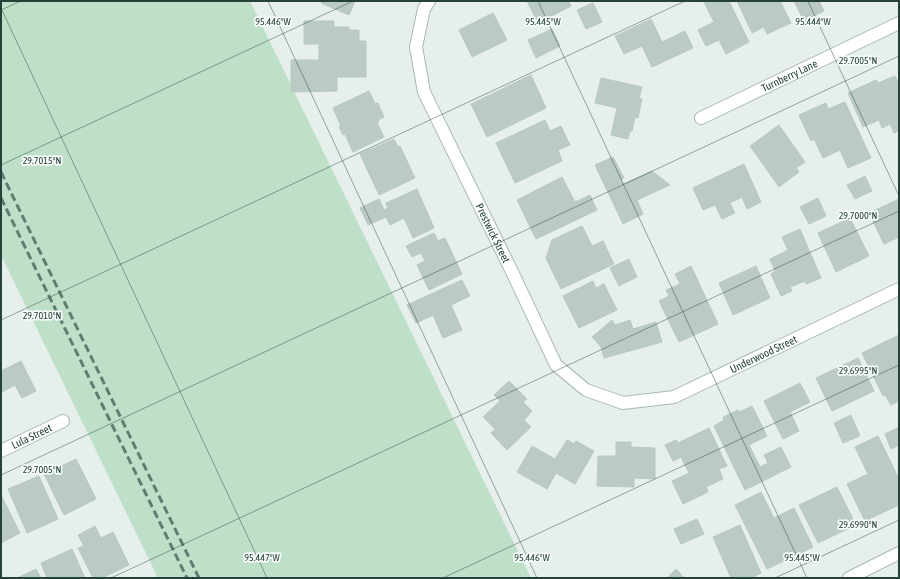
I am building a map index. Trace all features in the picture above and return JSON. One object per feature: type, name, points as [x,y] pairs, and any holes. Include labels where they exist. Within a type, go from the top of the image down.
[{"type":"street","name":"Prestwick Street","points":[[429,1],[424,9],[416,47],[424,92],[556,364],[586,390],[623,403]]},
{"type":"street","name":"Turnberry Lane","points":[[701,118],[899,24]]},
{"type":"street","name":"Underwood Street","points":[[623,403],[674,397],[899,289]]},
{"type":"street","name":"Lula Street","points":[[1,451],[63,421]]},
{"type":"street","points":[[849,578],[899,553]]},
{"type":"green space","points":[[1,1],[250,1],[531,578],[158,578],[1,255]]},
{"type":"building","points":[[322,1],[355,1],[349,15],[321,3]]},
{"type":"building","points":[[527,1],[569,1],[571,6],[538,23]]},
{"type":"building","points":[[729,1],[749,42],[726,54],[719,40],[706,46],[698,30],[714,22],[704,2]]},
{"type":"building","points":[[737,1],[780,1],[791,23],[767,34],[764,27],[752,33]]},
{"type":"building","points":[[794,1],[819,1],[824,11],[804,21]]},
{"type":"building","points":[[593,3],[602,22],[586,29],[577,10]]},
{"type":"building","points":[[493,13],[507,40],[472,57],[459,30]]},
{"type":"building","points":[[651,19],[662,42],[685,31],[693,48],[652,67],[642,46],[624,54],[615,36]]},
{"type":"building","points":[[304,21],[334,21],[334,27],[349,27],[349,30],[359,30],[359,41],[366,41],[366,77],[337,77],[337,91],[291,92],[291,60],[319,60],[319,44],[304,44]]},
{"type":"building","points":[[552,29],[560,46],[536,58],[528,40]]},
{"type":"building","points":[[531,75],[546,108],[487,137],[471,104]]},
{"type":"building","points":[[895,76],[899,85],[899,131],[894,133],[890,124],[882,128],[879,120],[863,127],[848,93],[876,80],[878,83]]},
{"type":"building","points":[[601,78],[642,87],[639,98],[642,99],[638,118],[635,117],[632,131],[630,131],[628,139],[611,135],[617,108],[595,103]]},
{"type":"building","points":[[369,91],[375,104],[378,103],[384,117],[378,120],[379,122],[377,123],[384,137],[353,152],[345,134],[343,135],[339,127],[341,126],[333,108]]},
{"type":"building","points":[[845,102],[871,158],[848,168],[840,150],[823,158],[814,139],[811,141],[799,115],[826,103],[828,109]]},
{"type":"building","points":[[545,120],[550,131],[561,126],[570,145],[558,150],[562,161],[515,183],[496,143]]},
{"type":"building","points":[[779,125],[805,162],[796,168],[799,172],[779,187],[750,146]]},
{"type":"building","points":[[394,139],[398,147],[400,146],[415,178],[379,195],[360,154]]},
{"type":"building","points":[[613,157],[624,178],[621,179],[623,184],[652,171],[670,185],[637,200],[643,214],[623,224],[595,165]]},
{"type":"building","points":[[744,164],[761,202],[747,209],[742,197],[730,203],[735,213],[722,219],[715,205],[703,210],[693,188]]},
{"type":"building","points":[[865,176],[872,191],[855,199],[847,185]]},
{"type":"building","points":[[562,177],[575,202],[590,195],[597,210],[536,239],[517,200]]},
{"type":"building","points":[[417,189],[434,228],[413,238],[404,218],[390,225],[386,217],[368,225],[360,208],[379,199],[384,210],[388,208],[386,203]]},
{"type":"building","points":[[818,198],[826,216],[809,224],[800,207]]},
{"type":"building","points":[[899,199],[899,237],[884,244],[869,213]]},
{"type":"building","points":[[850,218],[869,256],[836,272],[818,233]]},
{"type":"building","points":[[582,226],[592,246],[603,241],[614,264],[561,289],[546,258],[552,240]]},
{"type":"building","points":[[800,229],[821,278],[806,284],[805,281],[790,287],[792,291],[781,296],[771,274],[775,271],[770,259],[788,250],[782,237]]},
{"type":"building","points":[[434,233],[438,241],[445,238],[462,274],[429,290],[417,265],[425,261],[421,253],[412,257],[406,246]]},
{"type":"building","points":[[629,259],[637,277],[619,286],[610,268]]},
{"type":"building","points":[[691,266],[718,324],[679,342],[659,301],[669,296],[666,290],[680,284],[675,274]]},
{"type":"building","points":[[756,266],[770,298],[733,315],[719,283]]},
{"type":"building","points":[[462,280],[470,296],[451,305],[462,330],[443,338],[433,315],[416,323],[407,305]]},
{"type":"building","points":[[593,281],[596,288],[604,284],[617,310],[579,328],[563,296]]},
{"type":"building","points":[[612,320],[615,325],[630,320],[633,329],[656,322],[662,342],[604,358],[601,347],[592,337]]},
{"type":"building","points":[[899,335],[899,401],[891,405],[885,395],[883,396],[862,353]]},
{"type":"building","points":[[858,358],[874,391],[832,411],[816,378]]},
{"type":"building","points":[[21,361],[36,391],[22,398],[15,385],[2,392],[1,390],[1,371]]},
{"type":"building","points":[[509,381],[527,399],[523,402],[532,411],[524,420],[531,427],[507,450],[491,433],[495,429],[483,417],[500,401],[494,395]]},
{"type":"building","points":[[800,383],[810,402],[790,412],[799,431],[783,439],[764,401]]},
{"type":"building","points":[[752,406],[767,436],[749,445],[760,467],[768,463],[764,455],[781,447],[791,467],[745,490],[714,426],[724,420],[723,417],[738,410],[739,412]]},
{"type":"building","points":[[851,415],[860,436],[843,443],[834,423]]},
{"type":"building","points":[[899,427],[899,445],[891,449],[885,434]]},
{"type":"building","points":[[709,428],[727,466],[719,469],[723,479],[706,487],[708,492],[683,504],[672,481],[689,473],[681,457],[673,461],[665,445],[676,440],[678,443]]},
{"type":"building","points":[[878,436],[899,479],[899,505],[865,521],[847,484],[868,474],[855,447]]},
{"type":"building","points":[[567,440],[574,444],[576,441],[594,451],[575,484],[556,473],[547,489],[517,472],[532,446],[555,459]]},
{"type":"building","points":[[616,442],[631,442],[631,447],[655,448],[655,479],[634,478],[634,487],[597,486],[598,456],[616,456]]},
{"type":"building","points":[[76,459],[96,499],[64,515],[44,474]]},
{"type":"building","points":[[39,476],[58,519],[27,533],[8,489]]},
{"type":"building","points":[[837,487],[856,525],[818,543],[799,505]]},
{"type":"building","points":[[761,492],[774,518],[794,508],[813,547],[767,569],[735,505]]},
{"type":"building","points":[[1,495],[20,533],[1,543]]},
{"type":"building","points":[[697,519],[704,534],[681,544],[674,529]]},
{"type":"building","points":[[740,525],[761,573],[751,578],[731,578],[713,537]]},
{"type":"building","points":[[95,526],[101,538],[113,532],[129,565],[102,578],[93,578],[78,548],[84,546],[78,535]]},
{"type":"building","points":[[72,549],[85,578],[47,578],[41,563]]},
{"type":"building","points":[[36,569],[41,578],[17,578]]},
{"type":"building","points":[[676,569],[684,578],[667,578]]},
{"type":"railway","points":[[1,172],[199,578]]},
{"type":"railway","points":[[1,198],[187,578]]}]
